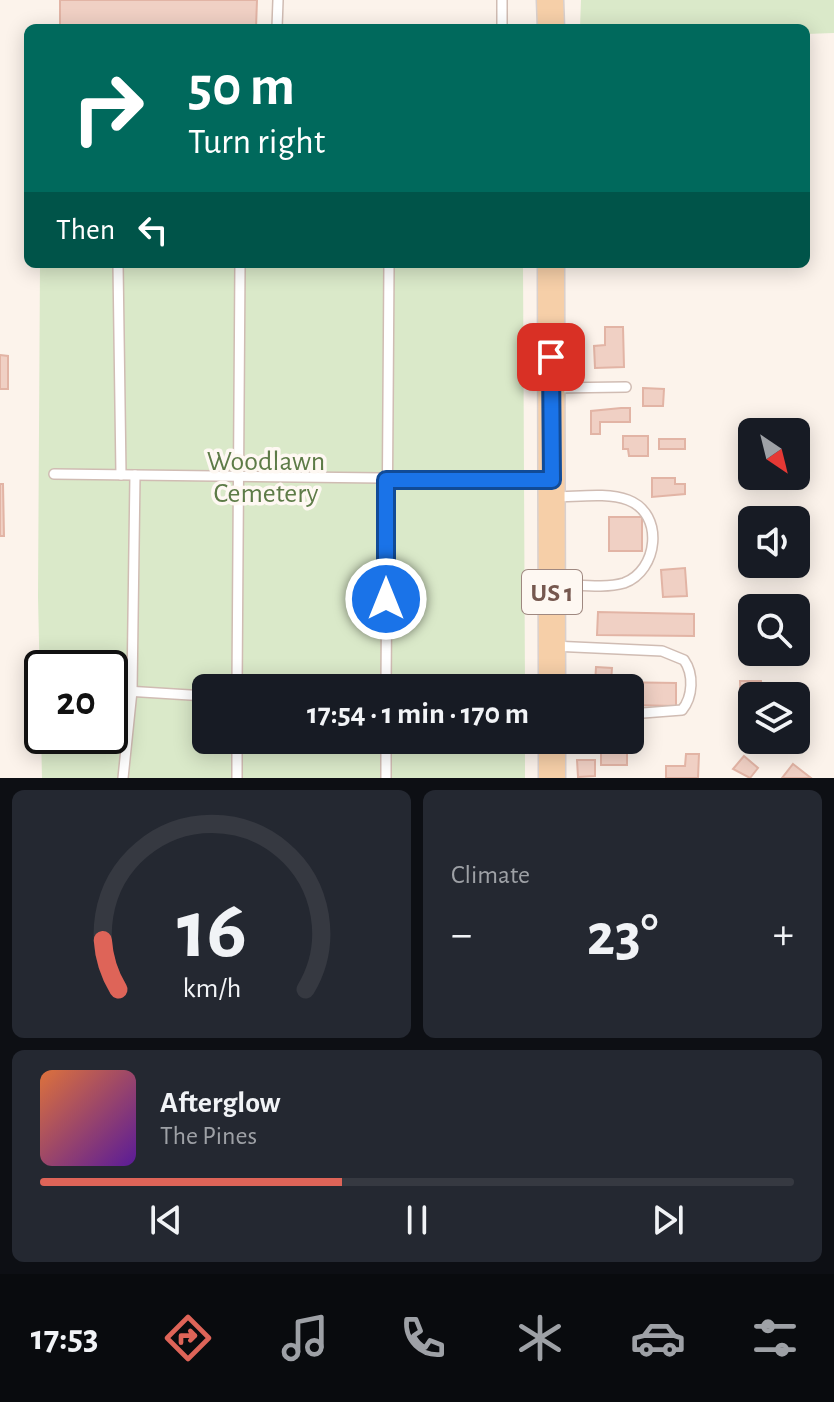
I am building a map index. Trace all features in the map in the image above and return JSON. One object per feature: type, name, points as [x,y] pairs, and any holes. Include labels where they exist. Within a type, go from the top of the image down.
[{"type":"main road","points":[[550,0],[551,24]]},
{"type":"main road","name":"US 1","points":[[551,268],[552,674]]},
{"type":"main road","points":[[552,754],[552,778]]},
{"type":"lane","points":[[277,24],[278,0]]},
{"type":"lane","points":[[502,0],[502,24]]},
{"type":"lane","points":[[118,268],[121,475]]},
{"type":"lane","points":[[237,674],[240,268]]},
{"type":"lane","points":[[386,674],[389,268]]},
{"type":"lane","points":[[551,388],[626,387]]},
{"type":"lane","points":[[54,474],[386,480],[552,488],[633,501],[649,518],[653,547],[648,562],[635,577],[624,583],[552,584]]},
{"type":"lane","points":[[123,778],[132,691],[135,475]]},
{"type":"lane","points":[[552,646],[670,652],[684,660],[689,667],[687,704],[682,710],[644,713]]},
{"type":"lane","points":[[128,691],[192,695]]},
{"type":"lane","points":[[237,754],[237,778]]},
{"type":"lane","points":[[386,754],[386,778]]},
{"type":"green space","points":[[581,0],[834,0],[834,33],[810,34],[810,24],[580,24]]},
{"type":"green space","name":"Woodlawn Cemetery","points":[[40,268],[523,268],[525,674],[192,674],[192,754],[525,754],[525,778],[42,778],[41,754],[128,754],[128,650],[39,650]]},
{"type":"building","points":[[60,0],[257,0],[256,24],[60,24]]},
{"type":"building","points":[[605,327],[623,327],[624,367],[595,368],[594,346],[605,345]]},
{"type":"building","points":[[0,355],[8,356],[8,389],[0,389]]},
{"type":"building","points":[[643,388],[664,389],[663,406],[643,406]]},
{"type":"building","points":[[630,408],[630,422],[600,422],[600,434],[591,434],[591,411]]},
{"type":"building","points":[[623,436],[648,436],[648,456],[629,456],[628,449],[623,449]]},
{"type":"building","points":[[659,439],[685,439],[685,449],[659,449]]},
{"type":"building","points":[[652,478],[675,478],[675,484],[685,484],[685,494],[652,497]]},
{"type":"building","points":[[0,484],[3,484],[4,536],[0,536]]},
{"type":"building","points":[[609,517],[642,517],[642,551],[609,551]]},
{"type":"building","points":[[685,568],[687,596],[663,597],[661,570]]},
{"type":"building","points":[[598,612],[694,614],[694,636],[597,635]]},
{"type":"building","points":[[596,667],[612,668],[612,674],[596,674]]},
{"type":"building","points":[[644,683],[676,683],[676,706],[644,705]]},
{"type":"building","points":[[601,754],[627,754],[627,765],[601,765]]},
{"type":"building","points":[[686,754],[699,754],[698,778],[666,778],[666,766],[685,766]]},
{"type":"building","points":[[744,756],[758,768],[750,778],[733,769]]},
{"type":"building","points":[[577,760],[595,760],[595,776],[578,777]]},
{"type":"building","points":[[793,764],[811,778],[782,778]]},
{"type":"route","points":[[386,599],[386,480],[552,480],[551,357]]}]
